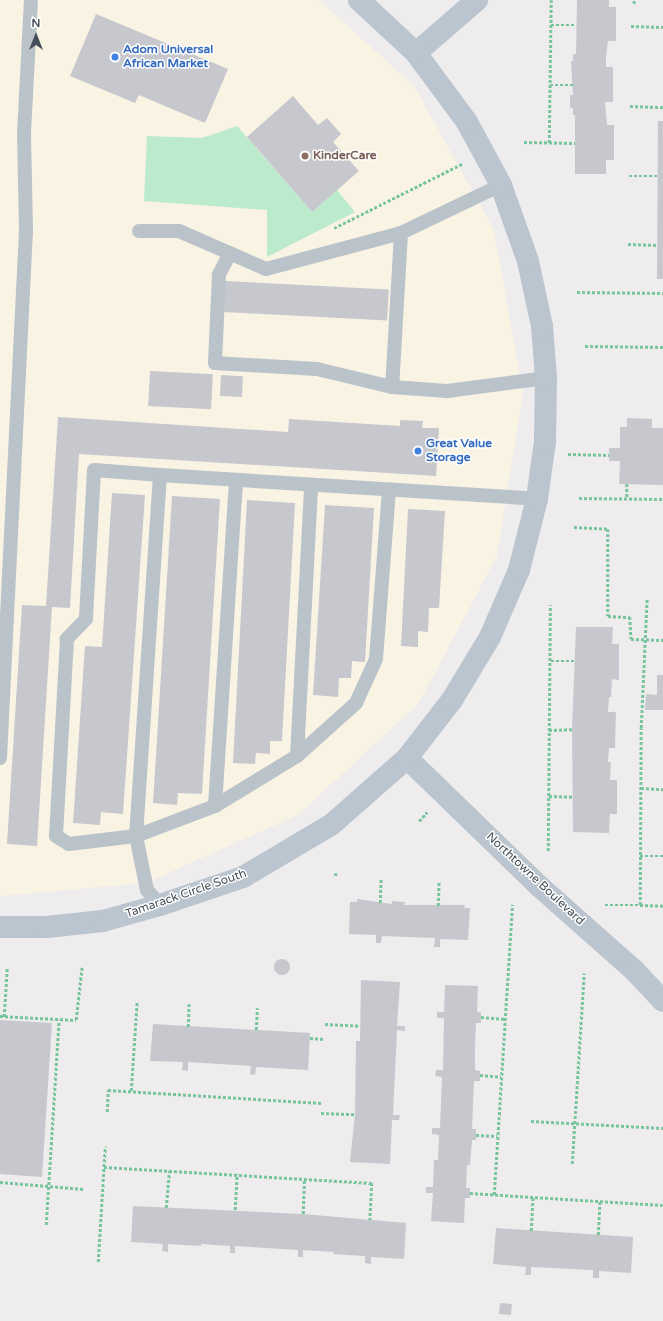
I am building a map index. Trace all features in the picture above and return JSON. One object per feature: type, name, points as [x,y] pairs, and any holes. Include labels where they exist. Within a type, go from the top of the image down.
[{"type":"street","name":"Tamarack Circle South","points":[[0,927],[47,927],[103,921],[160,905],[243,877],[331,825],[407,758],[452,700],[490,637],[519,570],[537,499],[545,441],[546,378],[542,326],[528,261],[501,185],[467,122],[416,53],[358,0]]},
{"type":"street","points":[[416,53],[477,0]]},
{"type":"street","name":"Northtowne Boulevard","points":[[407,758],[538,886],[634,970],[663,1001]]},
{"type":"lane","points":[[0,758],[26,238],[24,133],[31,0]]},
{"type":"lane","points":[[139,231],[179,231],[266,269],[401,233],[501,185]]},
{"type":"lane","points":[[392,387],[401,233]]},
{"type":"lane","points":[[230,253],[219,274],[215,363],[317,369],[392,387],[447,391],[546,378]]},
{"type":"lane","points":[[389,489],[376,659],[356,703],[297,756],[215,806],[136,836],[69,844],[56,836],[68,639],[86,619],[94,470],[311,485],[389,489],[537,499]]},
{"type":"lane","points":[[160,475],[136,836],[146,890],[160,905]]},
{"type":"lane","points":[[215,806],[236,480]]},
{"type":"lane","points":[[297,756],[311,485]]},
{"type":"path","points":[[549,143],[551,0]]},
{"type":"path","points":[[632,3],[636,0]]},
{"type":"path","points":[[551,25],[576,26]]},
{"type":"path","points":[[631,26],[663,26]]},
{"type":"path","points":[[550,85],[573,85]]},
{"type":"path","points":[[630,106],[663,107]]},
{"type":"path","points":[[524,142],[575,143]]},
{"type":"path","points":[[330,230],[468,160]]},
{"type":"path","points":[[629,176],[658,176]]},
{"type":"path","points":[[628,244],[657,245]]},
{"type":"path","points":[[577,292],[663,293]]},
{"type":"path","points":[[585,346],[663,347]]},
{"type":"path","points":[[571,454],[609,455]]},
{"type":"path","points":[[627,484],[627,498]]},
{"type":"path","points":[[579,498],[663,499]]},
{"type":"path","points":[[574,527],[608,529],[608,616],[630,617],[630,639],[663,640]]},
{"type":"path","points":[[640,905],[644,640],[647,598]]},
{"type":"path","points":[[548,851],[551,661],[550,605]]},
{"type":"path","points":[[551,661],[576,661]]},
{"type":"path","points":[[549,730],[572,729]]},
{"type":"path","points":[[641,788],[663,789]]},
{"type":"path","points":[[548,796],[574,797]]},
{"type":"path","points":[[419,821],[429,810]]},
{"type":"path","points":[[640,856],[663,856]]},
{"type":"path","points":[[380,903],[381,879]]},
{"type":"path","points":[[438,906],[439,882]]},
{"type":"path","points":[[494,1195],[512,905]]},
{"type":"path","points":[[605,905],[663,906]]},
{"type":"path","points":[[0,1016],[76,1020],[82,966]]},
{"type":"path","points":[[4,1017],[7,968]]},
{"type":"path","points":[[572,1164],[584,973]]},
{"type":"path","points":[[131,1091],[137,1001]]},
{"type":"path","points":[[188,1026],[189,1004]]},
{"type":"path","points":[[256,1030],[257,1008]]},
{"type":"path","points":[[481,1017],[505,1019]]},
{"type":"path","points":[[46,1225],[60,1020]]},
{"type":"path","points":[[325,1024],[360,1026]]},
{"type":"path","points":[[310,1038],[324,1039]]},
{"type":"path","points":[[480,1075],[501,1077]]},
{"type":"path","points":[[107,1112],[108,1090],[322,1103]]},
{"type":"path","points":[[321,1113],[355,1114]]},
{"type":"path","points":[[530,1121],[663,1128]]},
{"type":"path","points":[[476,1135],[497,1136]]},
{"type":"path","points":[[98,1262],[105,1146]]},
{"type":"path","points":[[104,1168],[237,1174],[372,1184],[370,1220]]},
{"type":"path","points":[[166,1208],[169,1170]]},
{"type":"path","points":[[235,1210],[237,1174]]},
{"type":"path","points":[[303,1214],[304,1179]]},
{"type":"path","points":[[0,1182],[84,1189]]},
{"type":"path","points":[[470,1193],[663,1205]]},
{"type":"path","points":[[531,1231],[532,1197]]},
{"type":"path","points":[[598,1234],[600,1201]]},
{"type":"shaded area","points":[[0,0],[319,0],[414,86],[494,230],[523,393],[497,556],[419,703],[298,815],[146,883],[0,896]]},
{"type":"green space","points":[[237,126],[312,212],[337,190],[355,212],[267,257],[267,210],[144,201],[147,136],[202,138]]},
{"type":"building","points":[[577,0],[609,0],[609,7],[616,7],[616,41],[608,41],[606,57],[606,67],[613,67],[613,102],[605,102],[607,125],[614,125],[614,160],[606,160],[606,174],[575,174],[575,115],[573,115],[573,108],[570,108],[570,95],[573,95],[571,61],[573,61],[573,54],[576,54]]},
{"type":"building","points":[[96,14],[228,69],[205,123],[139,95],[135,103],[70,76]]},
{"type":"building","name":"KinderCare","points":[[293,96],[318,125],[327,118],[341,134],[333,142],[359,171],[312,212],[247,137]]},
{"type":"building","points":[[658,121],[663,121],[663,279],[657,279]]},
{"type":"building","points":[[225,281],[389,290],[387,321],[223,312]]},
{"type":"building","points":[[150,371],[213,374],[211,409],[148,406]]},
{"type":"building","points":[[221,375],[243,376],[242,397],[220,396]]},
{"type":"building","points":[[58,417],[288,432],[289,419],[400,426],[400,420],[423,421],[422,428],[439,428],[436,476],[79,454],[70,608],[52,607],[37,846],[7,844],[22,605],[46,606]]},
{"type":"building","points":[[627,418],[652,419],[652,428],[663,428],[663,485],[619,484],[620,461],[609,461],[609,448],[620,448],[620,427],[627,427]]},
{"type":"building","points":[[112,493],[145,495],[123,814],[101,812],[100,825],[73,823],[85,646],[102,647]]},
{"type":"building","points":[[172,496],[220,499],[202,794],[178,793],[177,805],[153,803]]},
{"type":"building","points":[[247,500],[295,503],[282,741],[270,741],[270,754],[256,753],[255,764],[233,763]]},
{"type":"building","points":[[325,505],[374,508],[365,662],[352,661],[351,678],[339,678],[338,697],[313,695]]},
{"type":"building","points":[[408,509],[445,511],[439,608],[429,608],[428,632],[418,631],[418,647],[401,646]]},
{"type":"building","points":[[576,627],[613,627],[612,644],[619,644],[619,680],[612,679],[608,712],[616,712],[615,748],[609,748],[608,762],[611,762],[610,780],[617,780],[617,814],[610,814],[609,833],[573,832],[572,729]]},
{"type":"building","points":[[657,675],[663,675],[663,710],[645,710],[646,694],[657,695]]},
{"type":"building","points":[[357,899],[392,904],[392,901],[405,902],[404,905],[465,905],[464,908],[470,908],[468,940],[440,939],[440,947],[434,947],[435,938],[382,936],[381,943],[376,943],[376,935],[349,934],[350,902],[357,902]]},
{"type":"building","points":[[282,959],[288,961],[290,967],[288,973],[282,975],[276,973],[274,967],[276,961]]},
{"type":"building","points":[[361,980],[400,982],[397,1026],[405,1026],[405,1031],[397,1030],[393,1115],[400,1115],[399,1120],[392,1120],[390,1164],[350,1162],[355,1114],[356,1041],[360,1041]]},
{"type":"building","points":[[445,985],[478,986],[477,1012],[481,1012],[481,1023],[476,1023],[475,1045],[475,1070],[480,1071],[480,1081],[474,1081],[472,1129],[476,1129],[476,1140],[472,1140],[470,1165],[467,1165],[466,1188],[470,1188],[470,1198],[465,1198],[464,1223],[431,1221],[433,1193],[426,1193],[426,1187],[433,1187],[434,1160],[438,1160],[439,1135],[432,1134],[432,1128],[440,1128],[442,1077],[435,1076],[436,1070],[443,1070],[444,1018],[437,1018],[437,1012],[444,1012]]},
{"type":"building","points":[[0,1020],[52,1023],[42,1177],[0,1174]]},
{"type":"building","points":[[153,1024],[310,1033],[308,1070],[256,1067],[255,1075],[250,1074],[251,1066],[188,1062],[188,1071],[182,1070],[183,1062],[150,1061]]},
{"type":"building","points":[[133,1206],[303,1214],[406,1223],[404,1259],[371,1257],[371,1264],[365,1263],[365,1256],[333,1254],[334,1252],[303,1250],[303,1257],[298,1257],[298,1250],[235,1246],[235,1253],[230,1253],[230,1246],[201,1244],[201,1246],[168,1244],[168,1252],[162,1251],[163,1244],[131,1242]]},
{"type":"building","points":[[496,1228],[633,1237],[631,1273],[599,1271],[599,1278],[593,1278],[593,1270],[531,1267],[531,1275],[525,1275],[526,1267],[493,1264]]},
{"type":"building","points":[[500,1303],[512,1304],[511,1315],[499,1314]]},
{"type":"place","name":"Adom Universal African Market","points":[[115,57]]},
{"type":"place","name":"KinderCare","points":[[305,156]]},
{"type":"place","name":"Great Value Storage","points":[[418,451]]}]
